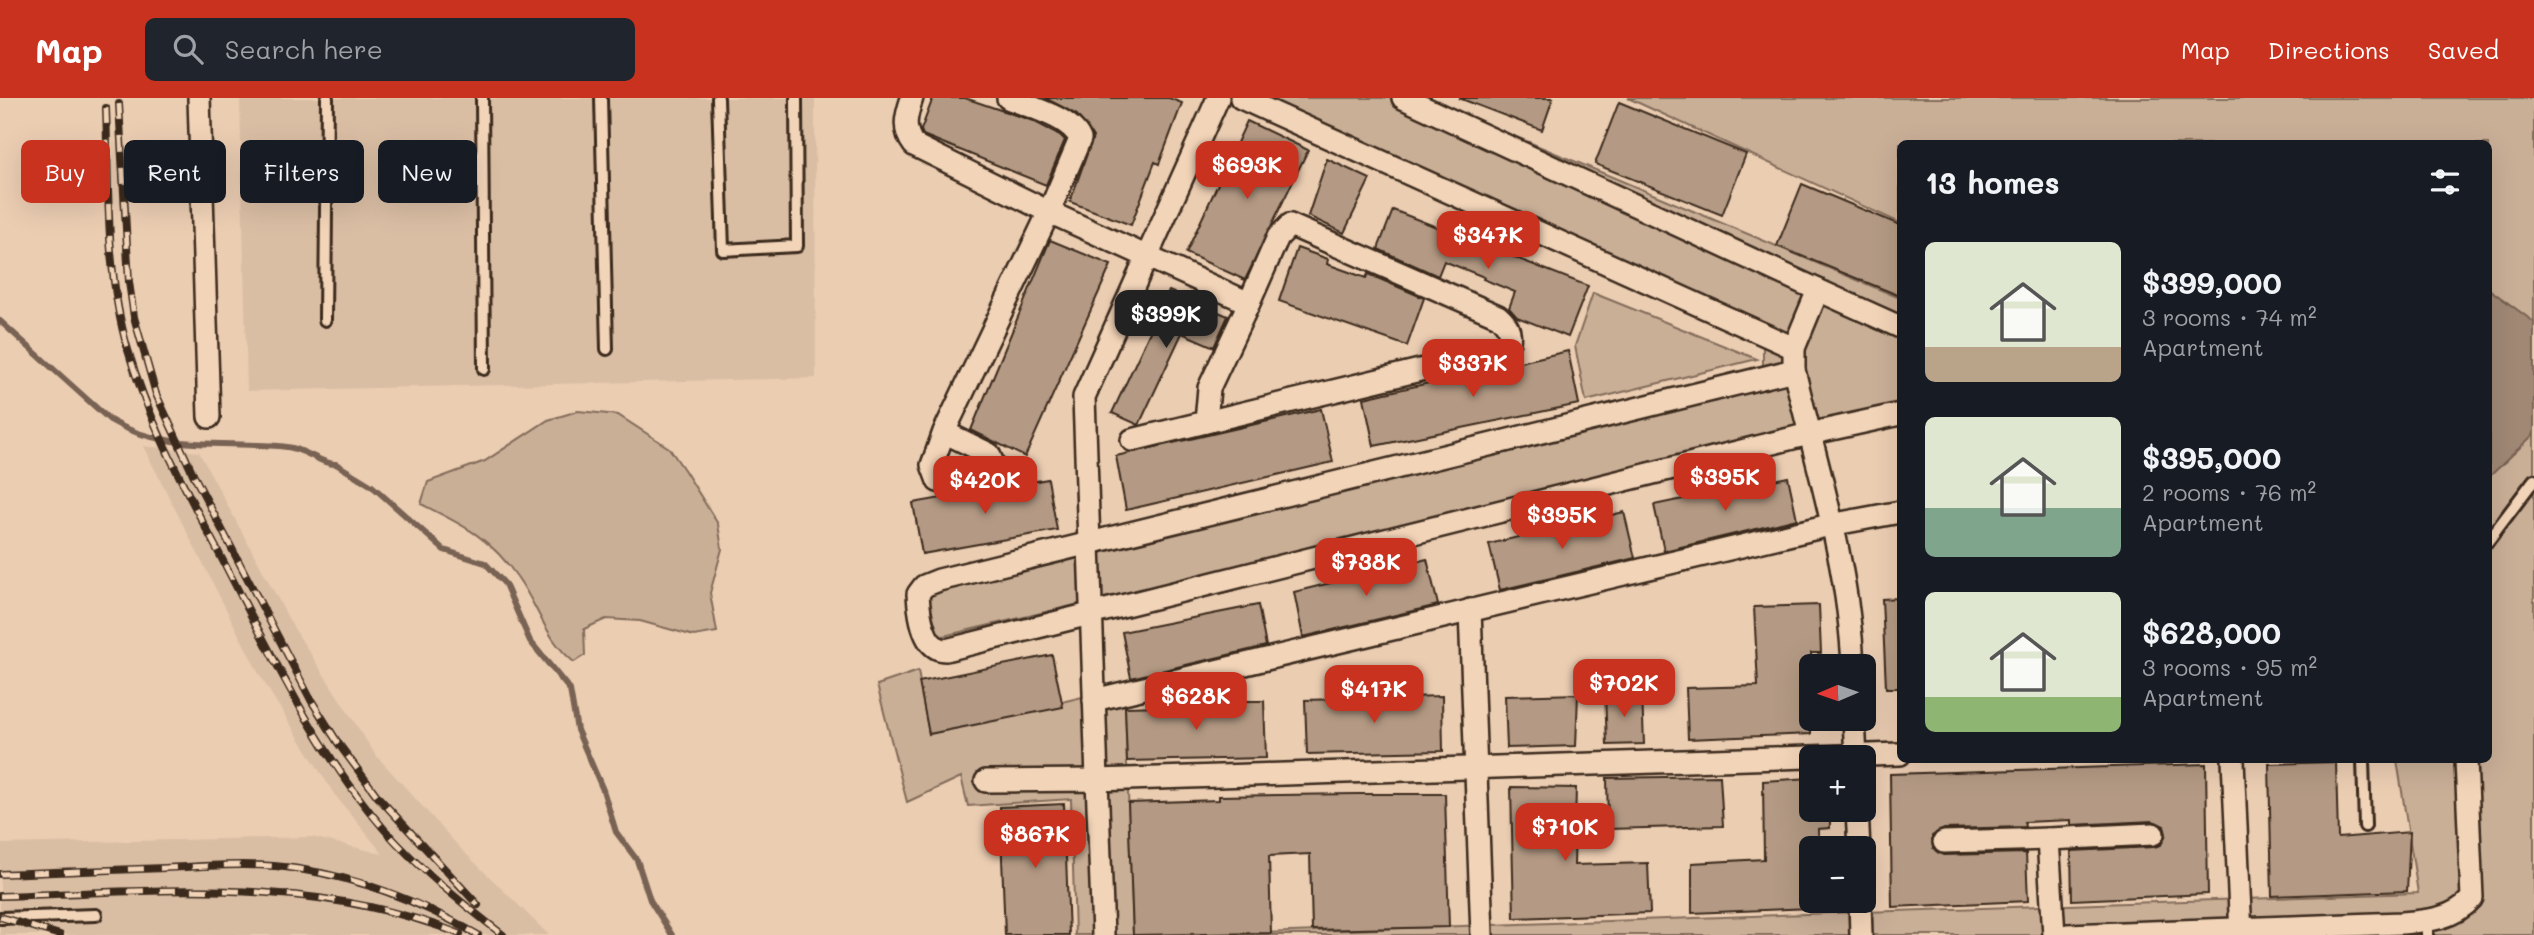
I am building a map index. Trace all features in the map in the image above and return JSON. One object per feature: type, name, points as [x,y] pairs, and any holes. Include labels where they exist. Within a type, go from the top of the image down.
[{"type":"street","points":[[199,98],[209,417]]},
{"type":"street","points":[[912,98],[905,122],[906,135],[914,145],[1049,212],[1249,303]]},
{"type":"street","points":[[944,432],[1049,212],[1080,139],[1077,130],[1008,98]]},
{"type":"street","points":[[1103,935],[1087,545],[1084,397],[1218,98]]},
{"type":"street","points":[[1241,98],[1794,348]]},
{"type":"street","points":[[1403,98],[1897,326]]},
{"type":"street","points":[[1132,440],[1490,353],[1508,342],[1510,333],[1498,316],[1290,225],[1278,237],[1209,388],[1206,422]]},
{"type":"street","points":[[1818,290],[1794,348],[1794,370],[1851,620],[1852,654]]},
{"type":"street","points":[[1794,370],[939,580],[924,586],[918,594],[929,644],[937,650],[1090,616],[1897,415]]},
{"type":"street","points":[[1094,700],[1830,524],[1897,513]]},
{"type":"street","points":[[1470,610],[1482,935]]},
{"type":"street","points":[[1876,756],[1897,754]]},
{"type":"street","points":[[986,781],[1799,759]]},
{"type":"street","points":[[2233,763],[2241,932]]},
{"type":"street","points":[[2067,935],[2427,928],[2461,911],[2472,898],[2466,763]]},
{"type":"street","points":[[1944,842],[2153,834]]},
{"type":"street","points":[[2048,839],[2054,935]]},
{"type":"street","points":[[1860,913],[1861,935]]},
{"type":"lane","points":[[325,320],[327,98]]},
{"type":"lane","points":[[482,98],[484,369]]},
{"type":"lane","points":[[601,98],[607,349]]},
{"type":"lane","points":[[718,98],[723,250],[797,246],[796,98]]},
{"type":"lane","points":[[2492,536],[2534,480]]},
{"type":"lane","points":[[2363,763],[2365,826]]},
{"type":"lane","points":[[0,918],[96,915]]},
{"type":"shaded area","points":[[240,98],[815,98],[816,378],[247,391],[243,203],[364,203],[364,140],[241,140]]},
{"type":"shaded area","points":[[1257,98],[1424,98],[1897,297],[1897,412],[939,637],[926,592],[1763,382],[1763,327]]},
{"type":"shaded area","points":[[1628,98],[2534,98],[2534,935],[1201,935],[2418,893],[2397,763],[2492,763],[2492,140],[1897,140],[1897,222]]},
{"type":"shaded area","points":[[2492,291],[2534,322],[2534,434],[2492,474]]},
{"type":"shaded area","points":[[1593,293],[1757,359],[1586,401],[1575,346]]},
{"type":"shaded area","points":[[578,411],[618,415],[669,448],[685,471],[718,524],[722,549],[710,593],[717,632],[694,636],[640,621],[606,619],[584,629],[585,655],[574,662],[556,644],[525,589],[497,552],[463,526],[421,504],[428,482],[485,461],[548,420]]},
{"type":"shaded area","points":[[143,446],[199,452],[292,625],[375,754],[461,849],[549,935],[0,935],[0,844],[312,837],[383,854],[334,794],[260,676]]},
{"type":"shaded area","points":[[918,671],[929,734],[1132,685],[1125,707],[1133,935],[1075,935],[1071,799],[968,806],[961,777],[907,802],[877,685]]},
{"type":"building","points":[[933,98],[965,98],[1033,121],[1060,135],[1065,140],[1046,185],[923,135],[921,130]]},
{"type":"building","points":[[1045,98],[1169,98],[1182,103],[1159,164],[1155,162],[1131,225],[1070,202],[1093,137],[1077,115]]},
{"type":"building","points":[[1459,98],[1553,98],[1542,130]]},
{"type":"building","points":[[1619,102],[1746,154],[1722,215],[1595,164]]},
{"type":"building","points":[[1247,121],[1308,150],[1245,280],[1186,253]]},
{"type":"building","points":[[1327,159],[1370,179],[1344,233],[1308,216]]},
{"type":"building","points":[[1802,184],[1897,224],[1897,295],[1777,246]]},
{"type":"building","points":[[1393,210],[1588,286],[1568,337],[1517,317],[1509,308],[1515,292],[1483,279],[1484,277],[1444,261],[1438,276],[1378,249]]},
{"type":"building","points":[[1050,240],[1111,265],[1025,457],[971,430]]},
{"type":"building","points":[[1297,248],[1328,259],[1327,264],[1366,278],[1368,274],[1424,298],[1407,346],[1279,301]]},
{"type":"building","points":[[1169,291],[1228,316],[1214,347],[1182,333],[1139,425],[1112,413]]},
{"type":"building","points":[[1568,351],[1579,404],[1374,446],[1364,398]]},
{"type":"building","points":[[1321,409],[1333,462],[1126,510],[1116,456]]},
{"type":"building","points":[[1788,477],[1797,519],[1664,551],[1654,505]]},
{"type":"building","points":[[1048,479],[1057,530],[922,554],[913,503]]},
{"type":"building","points":[[1624,512],[1635,558],[1500,590],[1489,544]]},
{"type":"building","points":[[1427,559],[1438,605],[1303,637],[1294,592]]},
{"type":"building","points":[[1897,598],[1897,688],[1886,688],[1882,599]]},
{"type":"building","points":[[1258,605],[1266,646],[1131,678],[1122,632]]},
{"type":"building","points":[[1819,605],[1821,653],[1799,654],[1799,732],[1811,734],[1688,739],[1686,688],[1758,686],[1754,607]]},
{"type":"building","points":[[1052,655],[1063,707],[929,734],[919,682]]},
{"type":"building","points":[[1605,693],[1642,693],[1644,744],[1607,745]]},
{"type":"building","points":[[1578,694],[1576,746],[1507,748],[1505,696]]},
{"type":"building","points":[[1442,696],[1443,751],[1307,754],[1305,700]]},
{"type":"building","points":[[1232,701],[1264,701],[1266,758],[1127,761],[1125,707],[1232,704]]},
{"type":"building","points":[[2336,763],[2338,838],[2410,832],[2407,891],[2272,896],[2269,764]]},
{"type":"building","points":[[2206,764],[2208,894],[2072,900],[2071,851],[2154,847],[2161,845],[2166,834],[2164,826],[2153,821],[2071,825],[2071,820],[2024,822],[2025,827],[1944,829],[1932,836],[1933,848],[1944,855],[2026,853],[2028,901],[1892,907],[1890,774]]},
{"type":"building","points":[[1720,776],[1723,826],[1608,829],[1607,778]]},
{"type":"building","points":[[1799,779],[1799,822],[1830,822],[1830,828],[1818,829],[1818,836],[1799,836],[1799,909],[1692,913],[1692,863],[1764,859],[1763,781]]},
{"type":"building","points":[[1511,787],[1576,788],[1574,865],[1648,863],[1650,913],[1514,918]]},
{"type":"building","points":[[1445,794],[1449,927],[1312,930],[1310,854],[1269,856],[1271,933],[1133,935],[1128,803],[1219,800],[1219,796]]},
{"type":"building","points":[[1064,804],[1069,935],[1005,935],[1000,807]]},
{"type":"waterway","points":[[0,321],[110,420],[152,437],[174,441],[264,445],[300,450],[325,462],[336,464],[372,486],[444,550],[485,563],[505,584],[530,641],[570,690],[577,730],[603,790],[616,832],[637,860],[650,900],[672,935]]},
{"type":"railway","points":[[119,104],[129,282],[134,317],[156,394],[194,476],[311,700],[338,743],[378,797],[478,905]]},
{"type":"railway","points":[[106,108],[115,290],[128,350],[146,404],[169,456],[276,663],[336,766],[397,844],[441,885],[503,935]]},
{"type":"railway","points":[[0,874],[232,865],[299,869],[323,873],[392,893],[478,935]]},
{"type":"railway","points":[[0,896],[175,890],[290,895],[347,902],[404,915],[460,934]]},
{"type":"railway","points":[[0,917],[60,935]]}]
